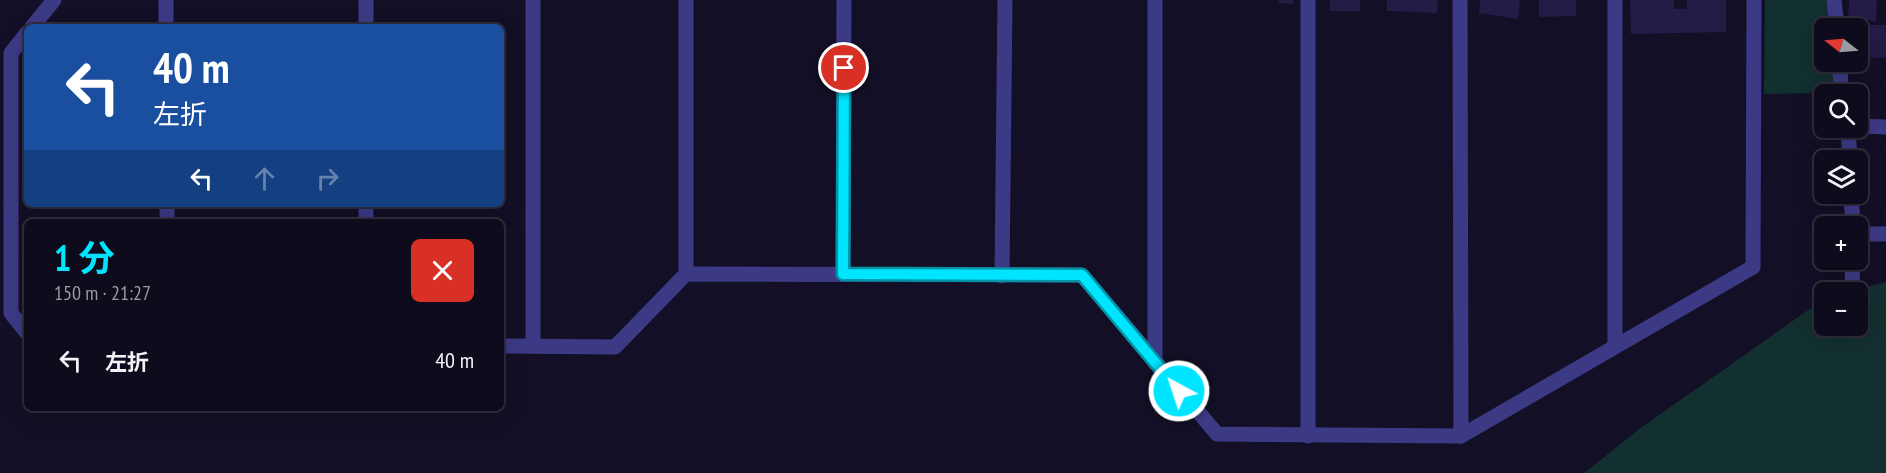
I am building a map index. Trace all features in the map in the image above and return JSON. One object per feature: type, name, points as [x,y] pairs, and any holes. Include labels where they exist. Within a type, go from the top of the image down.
[{"type":"street","points":[[34,24],[54,0]]},
{"type":"street","points":[[166,0],[166,24]]},
{"type":"street","points":[[366,0],[366,24]]},
{"type":"street","points":[[533,0],[533,346]]},
{"type":"street","points":[[504,346],[615,347],[686,274],[686,0]]},
{"type":"street","points":[[843,274],[844,0]]},
{"type":"street","points":[[1002,276],[1005,0]]},
{"type":"street","points":[[1155,0],[1155,363]]},
{"type":"street","points":[[1308,0],[1308,436]]},
{"type":"street","points":[[1461,0],[1461,436]]},
{"type":"street","points":[[1615,0],[1615,346]]},
{"type":"street","points":[[686,274],[1082,275],[1217,434],[1461,436],[1753,267],[1754,0]]},
{"type":"street","points":[[1834,0],[1835,18]]},
{"type":"street","points":[[24,37],[11,54],[11,112],[12,312],[24,329]]},
{"type":"street","points":[[1868,126],[1886,127]]},
{"type":"street","points":[[1868,234],[1886,234]]},
{"type":"green space","points":[[1765,0],[1827,0],[1829,18],[1814,18],[1814,72],[1834,72],[1835,84],[1814,84],[1814,93],[1764,94]]},
{"type":"green space","points":[[1886,282],[1886,473],[1584,473],[1642,427],[1814,306],[1814,336],[1868,336],[1868,286]]},
{"type":"building","points":[[1278,0],[1294,0],[1293,4],[1278,3]]},
{"type":"building","points":[[1330,0],[1360,0],[1360,11],[1330,11]]},
{"type":"building","points":[[1387,0],[1438,0],[1437,13],[1387,11]]},
{"type":"building","points":[[1480,0],[1520,0],[1518,19],[1479,13]]},
{"type":"building","points":[[1539,0],[1576,0],[1576,16],[1539,17]]},
{"type":"building","points":[[1630,0],[1674,0],[1674,9],[1687,9],[1687,0],[1726,0],[1726,32],[1631,34]]},
{"type":"building","points":[[1849,0],[1877,0],[1876,21],[1868,20],[1868,18],[1848,18]]},
{"type":"building","points":[[1870,25],[1886,25],[1886,58],[1868,57]]},
{"type":"route","points":[[844,68],[843,274],[1082,275],[1179,391]]}]
